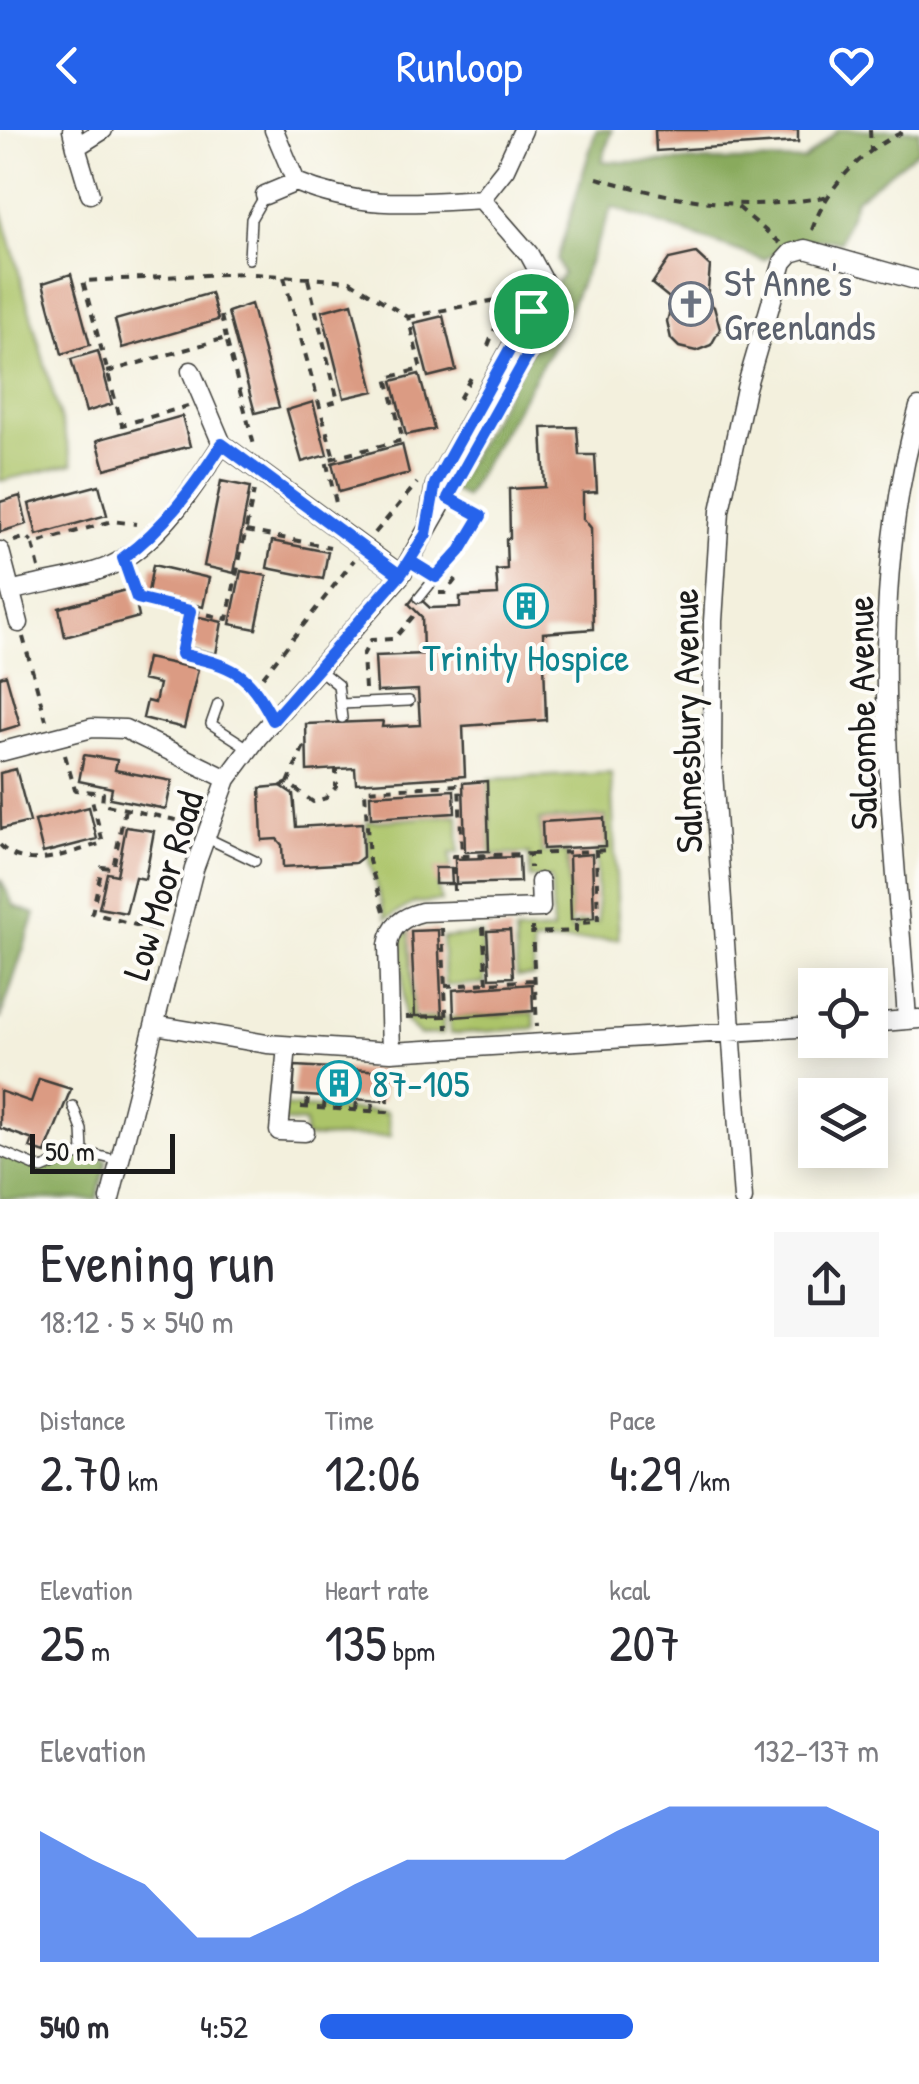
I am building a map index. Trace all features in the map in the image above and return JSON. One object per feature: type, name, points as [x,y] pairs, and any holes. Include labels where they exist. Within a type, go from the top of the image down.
[{"type":"street","points":[[90,194],[74,138],[103,130]]},
{"type":"street","points":[[274,130],[296,182]]},
{"type":"street","points":[[264,195],[296,182],[354,202],[481,199],[505,170],[522,130]]},
{"type":"street","name":"Low Moor Road","points":[[110,1199],[177,936],[227,779],[405,568],[426,534],[441,494],[544,326],[548,291],[529,254],[481,199]]},
{"type":"street","points":[[798,251],[919,281]]},
{"type":"street","name":"Salmesbury Avenue","points":[[743,1199],[712,758],[720,512],[746,388],[784,262],[798,251]]},
{"type":"street","points":[[191,371],[222,444],[350,537],[405,568]]},
{"type":"street","name":"Salcombe Avenue","points":[[913,1020],[883,634],[898,512],[919,407]]},
{"type":"street","points":[[11,590],[123,558],[192,491],[222,444]]},
{"type":"street","points":[[0,548],[20,623]]},
{"type":"street","points":[[0,752],[92,728],[125,729],[227,779]]},
{"type":"street","points":[[537,930],[540,882]]},
{"type":"street","points":[[391,1052],[388,945],[392,929],[409,916],[536,908]]},
{"type":"street","points":[[888,1022],[913,1020]]},
{"type":"street","points":[[155,1025],[287,1046],[391,1052],[798,1028]]},
{"type":"street","points":[[287,1046],[279,1132],[305,1132]]},
{"type":"lane","points":[[249,259],[251,219],[264,195]]},
{"type":"lane","points":[[419,598],[460,551],[481,516],[441,494]]},
{"type":"lane","points":[[405,568],[436,577]]},
{"type":"lane","points":[[318,669],[338,686],[342,718]]},
{"type":"lane","points":[[340,704],[408,702]]},
{"type":"lane","points":[[218,704],[210,724],[250,749]]},
{"type":"lane","points":[[207,832],[255,861]]},
{"type":"lane","points":[[73,1106],[83,1152]]},
{"type":"lane","points":[[0,1151],[42,1169],[83,1152],[120,1161]]},
{"type":"path","points":[[870,130],[871,150]]},
{"type":"path","points":[[736,206],[798,251],[829,196],[871,150],[907,130]]},
{"type":"path","points":[[597,178],[667,198],[736,206],[778,206],[829,196]]},
{"type":"path","points":[[203,402],[122,425],[83,281],[217,272],[350,281],[408,317],[507,298]]},
{"type":"path","points":[[284,277],[334,458]]},
{"type":"path","points":[[307,278],[338,401],[319,406]]},
{"type":"path","points":[[221,316],[226,338]]},
{"type":"path","points":[[350,537],[326,460],[403,440],[387,378],[420,369],[408,317]]},
{"type":"path","points":[[123,558],[137,598],[227,619],[258,470]]},
{"type":"path","points":[[33,544],[112,521],[158,528]]},
{"type":"path","points":[[246,531],[333,548],[350,537]]},
{"type":"path","points":[[0,548],[27,537],[33,544],[43,582]]},
{"type":"path","points":[[255,686],[350,537]]},
{"type":"path","points":[[190,611],[181,654],[235,668],[255,686],[273,720]]},
{"type":"path","points":[[366,703],[363,655],[371,640],[394,639],[416,612]]},
{"type":"path","points":[[20,623],[75,790],[103,793],[102,804],[207,832]]},
{"type":"path","points":[[281,786],[288,783],[306,741]]},
{"type":"path","points":[[288,783],[313,802],[326,798],[336,787],[336,769]]},
{"type":"path","points":[[392,929],[369,860],[366,790],[459,785],[462,856]]},
{"type":"path","points":[[0,846],[9,854],[33,860],[104,843],[90,792]]},
{"type":"path","points":[[125,809],[113,868],[102,866],[92,913],[177,936]]},
{"type":"path","points":[[447,1035],[445,986],[453,856],[608,850]]},
{"type":"path","points":[[537,930],[576,931],[576,923],[598,922],[596,851]]},
{"type":"path","points":[[530,854],[537,930],[537,1028]]},
{"type":"path","points":[[482,910],[487,982]]},
{"type":"path","points":[[445,986],[534,980]]},
{"type":"path","points":[[390,1018],[446,1016]]},
{"type":"path","points":[[282,1106],[388,1112],[391,1052]]},
{"type":"path","points":[[308,1096],[308,1108]]},
{"type":"path","points":[[324,1108],[325,1098]]},
{"type":"path","points":[[340,1109],[341,1098]]},
{"type":"path","points":[[356,1110],[357,1099]]},
{"type":"path","points":[[372,1111],[373,1101]]},
{"type":"green space","points":[[596,130],[612,130],[602,161],[804,160],[838,130],[919,130],[919,150],[856,199],[840,242],[800,242],[764,260],[612,207],[559,335],[465,497],[452,490],[544,325],[549,291],[563,274],[557,260]]},
{"type":"green space","points":[[0,205],[73,464],[0,481]]},
{"type":"green space","points":[[611,773],[619,939],[533,943],[534,976],[517,977],[515,933],[553,931],[551,878],[530,878],[529,854],[491,855],[489,779]],"holes":[[[606,816],[607,850],[596,851],[598,922],[576,923],[576,930],[571,931],[567,852],[542,853],[540,820]]]},
{"type":"green space","points":[[458,815],[459,853],[450,853],[451,868],[435,869],[441,901],[414,903],[386,919],[369,861],[367,822]]},
{"type":"green space","points":[[0,878],[14,906],[35,914],[0,1020]]},
{"type":"green space","points":[[409,931],[413,1019],[443,1018],[443,1034],[420,1035],[404,1020],[402,936]]},
{"type":"green space","points":[[482,934],[485,983],[445,986],[442,938]]},
{"type":"green space","points":[[534,1013],[535,1028],[450,1034],[449,1018]]},
{"type":"green space","points":[[281,1106],[387,1112],[391,1136],[305,1138],[305,1123],[280,1121]]},
{"type":"green space","points":[[0,1151],[42,1169],[83,1152],[107,1160],[97,1199],[0,1199]]},
{"type":"building","points":[[655,130],[798,130],[798,142],[656,151]]},
{"type":"building","name":"St Anne's Greenlands","points":[[696,253],[710,266],[707,301],[714,307],[720,329],[711,345],[696,351],[679,347],[671,339],[667,321],[673,301],[652,284],[669,259]]},
{"type":"building","points":[[71,274],[90,345],[62,354],[43,283]]},
{"type":"building","points":[[211,293],[218,320],[122,348],[115,320]]},
{"type":"building","points":[[352,303],[374,391],[344,398],[322,311]]},
{"type":"building","points":[[251,304],[279,407],[255,413],[228,312]]},
{"type":"building","points":[[443,316],[456,370],[428,377],[414,323]]},
{"type":"building","points":[[98,351],[112,404],[86,412],[71,359]]},
{"type":"building","points":[[419,374],[434,429],[406,435],[392,381]]},
{"type":"building","points":[[313,402],[327,455],[302,462],[287,410]]},
{"type":"building","points":[[182,416],[190,446],[105,469],[97,440]]},
{"type":"building","name":"Trinity Hospice","points":[[577,427],[579,455],[595,455],[597,492],[583,493],[583,518],[591,528],[593,629],[543,633],[546,720],[463,726],[465,776],[356,783],[355,768],[307,771],[306,724],[383,721],[382,727],[420,725],[418,690],[377,692],[375,656],[423,654],[422,617],[409,604],[416,595],[430,608],[460,607],[460,597],[498,595],[496,570],[507,569],[509,489],[545,487],[542,428]]},
{"type":"building","points":[[402,444],[409,473],[339,492],[332,463]]},
{"type":"building","points":[[221,481],[250,487],[234,573],[204,566]]},
{"type":"building","points":[[99,485],[107,515],[37,535],[29,504]]},
{"type":"building","points":[[20,496],[27,524],[0,532],[0,502]]},
{"type":"building","points":[[272,541],[328,552],[323,579],[267,568]]},
{"type":"building","points":[[153,565],[209,578],[203,607],[148,592]]},
{"type":"building","points":[[241,571],[267,576],[256,629],[230,624]]},
{"type":"building","points":[[133,588],[139,617],[65,637],[59,608]]},
{"type":"building","points":[[195,616],[222,622],[216,654],[188,647]]},
{"type":"building","points":[[147,658],[198,669],[184,728],[143,718],[147,701],[155,703],[159,684],[142,680]]},
{"type":"building","points":[[6,675],[20,725],[0,731],[0,677]]},
{"type":"building","points":[[84,755],[117,760],[115,770],[172,781],[166,809],[110,798],[112,788],[79,781]]},
{"type":"building","points":[[16,769],[30,822],[1,829],[0,773]]},
{"type":"building","points":[[487,781],[489,851],[465,852],[463,783]]},
{"type":"building","points":[[281,786],[293,794],[296,827],[362,823],[363,857],[355,863],[283,867],[282,845],[277,839],[262,840],[260,788]]},
{"type":"building","points":[[454,790],[455,813],[371,818],[370,795]]},
{"type":"building","points":[[89,807],[97,839],[43,853],[35,821]]},
{"type":"building","points":[[604,818],[605,846],[543,849],[542,822]]},
{"type":"building","points":[[126,827],[154,831],[145,879],[135,877],[126,913],[99,908],[107,873],[117,875]]},
{"type":"building","points":[[592,854],[594,918],[571,920],[569,856]]},
{"type":"building","points":[[519,857],[520,882],[456,884],[455,859]]},
{"type":"building","points":[[435,868],[451,868],[452,884],[435,884]]},
{"type":"building","points":[[438,930],[442,1016],[415,1016],[411,931]]},
{"type":"building","points":[[510,930],[513,977],[490,978],[487,931]]},
{"type":"building","points":[[532,984],[533,1011],[454,1017],[453,990]]},
{"type":"building","name":"87-105","points":[[295,1066],[385,1071],[382,1101],[293,1095]]},
{"type":"building","points":[[39,1079],[71,1089],[45,1153],[30,1148],[33,1140],[0,1128],[0,1091],[31,1102]]},
{"type":"place","name":"St Anne's Greenlands","points":[[691,304]]},
{"type":"place","name":"Trinity Hospice","points":[[526,606]]},
{"type":"place","name":"87-105","points":[[339,1083]]},
{"type":"route","points":[[531,311],[435,484],[426,534],[400,575],[222,444],[192,491],[147,540],[123,558],[137,598],[190,611],[181,654],[235,668],[255,686],[273,720],[400,575],[410,561],[436,577],[460,551],[481,516],[448,498],[544,326],[548,291],[531,311]]}]
